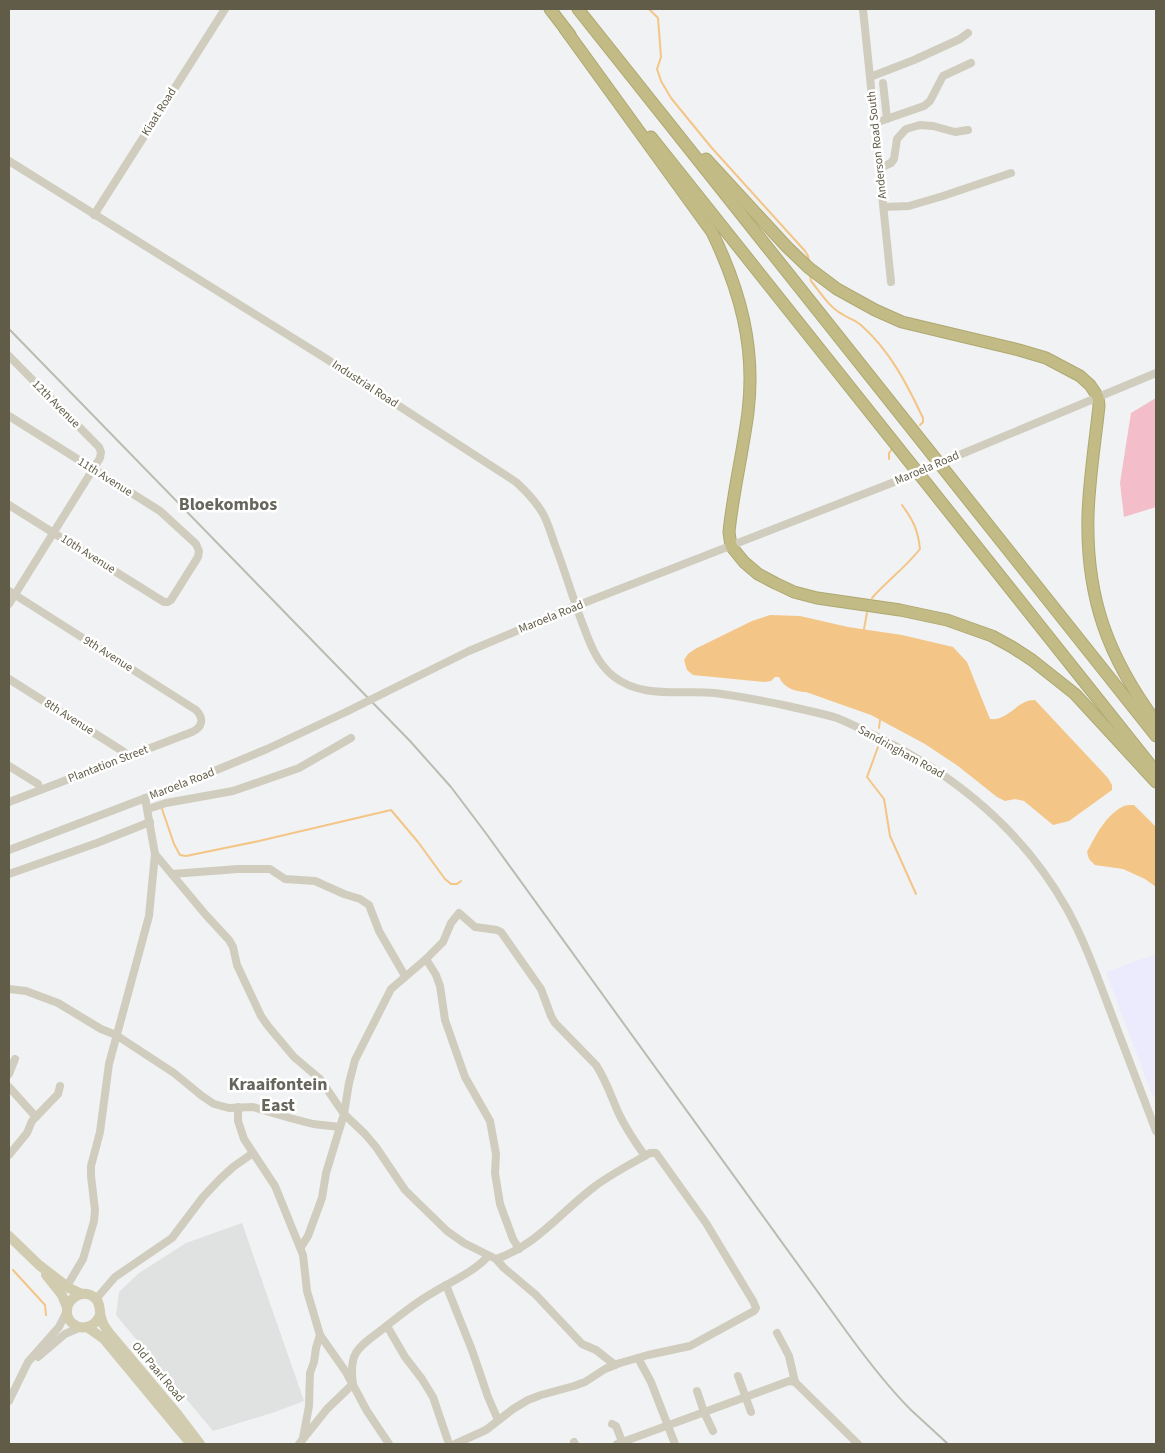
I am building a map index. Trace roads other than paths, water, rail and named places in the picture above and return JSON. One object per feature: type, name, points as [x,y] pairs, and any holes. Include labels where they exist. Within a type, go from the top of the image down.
[{"type":"highway","points":[[550,9],[712,232],[726,261],[738,295],[748,344],[750,374],[748,410],[730,522],[731,546],[739,557],[758,574],[794,592],[817,598],[900,610],[947,620],[992,636],[1032,660],[1075,694],[1156,782]]},
{"type":"highway","points":[[578,9],[1156,736]]},
{"type":"highway","points":[[565,29],[1156,772]]},
{"type":"highway","points":[[640,88],[787,247],[837,289],[875,310],[902,322],[1046,358],[1080,376],[1090,385],[1098,397],[1100,406],[1088,515],[1089,569],[1094,595],[1102,625],[1127,679],[1156,722]]},
{"type":"main road","name":"Old Paarl Road","points":[[9,1236],[39,1265],[67,1286],[96,1299],[100,1307],[100,1315],[110,1334],[200,1444]]},
{"type":"main road","name":"Old Paarl Road","points":[[39,1265],[62,1295],[68,1318],[72,1323],[84,1327],[104,1339],[191,1444]]},
{"type":"main road","points":[[67,1309],[72,1298],[82,1294]]},
{"type":"main road","points":[[84,1327],[95,1323],[100,1315]]},
{"type":"street","name":"Kiaat Road","points":[[94,215],[225,9]]},
{"type":"street","name":"Anderson Road South","points":[[863,9],[891,282]]},
{"type":"street","points":[[870,77],[914,60],[968,34]]},
{"type":"street","points":[[875,123],[924,106],[930,101],[943,76],[971,62]]},
{"type":"street","points":[[883,83],[887,119]]},
{"type":"street","points":[[880,168],[894,160],[896,139],[906,129],[933,126],[955,132],[968,130]]},
{"type":"street","name":"Industrial Road","points":[[9,161],[325,358],[512,478],[526,491],[542,512],[576,606]]},
{"type":"street","points":[[884,207],[905,207],[1011,173]]},
{"type":"street","name":"12th Avenue","points":[[9,356],[99,447],[101,454],[93,469]]},
{"type":"street","name":"Maroela Road","points":[[9,850],[237,762],[348,711],[469,651],[576,606],[902,479],[1156,372]]},
{"type":"street","name":"11th Avenue","points":[[9,416],[160,511],[196,544],[199,551],[198,557],[168,602]]},
{"type":"street","points":[[9,604],[12,593],[53,533],[93,469]]},
{"type":"street","name":"10th Avenue","points":[[9,505],[164,602],[168,602]]},
{"type":"street","name":"9th Avenue","points":[[12,593],[196,710],[202,721]]},
{"type":"street","name":"Sandringham Road","points":[[576,606],[596,656],[605,669],[615,678],[630,686],[661,692],[714,693],[752,699],[836,718],[897,747],[925,763],[952,780],[981,803],[1009,830],[1028,852],[1068,910],[1085,947],[1154,1119],[1156,1131]]},
{"type":"street","name":"8th Avenue","points":[[9,679],[124,752],[128,757]]},
{"type":"street","name":"Plantation Street","points":[[9,802],[195,731],[200,727],[202,721]]},
{"type":"street","points":[[148,809],[166,803],[233,791],[299,768],[351,738]]},
{"type":"street","points":[[9,766],[38,784],[40,790]]},
{"type":"street","points":[[67,1286],[84,1259],[94,1221],[91,1166],[100,1132],[108,1064],[146,928],[155,854],[145,798]]},
{"type":"street","points":[[9,874],[96,844],[150,822]]},
{"type":"street","points":[[155,854],[229,940],[237,964],[261,1016],[268,1026],[294,1057],[320,1079],[344,1114],[370,1140],[405,1190],[452,1235],[496,1259],[536,1295],[582,1344],[596,1350],[615,1365]]},
{"type":"street","points":[[172,874],[270,868],[286,879],[315,881],[360,899],[369,905],[379,931],[405,976]]},
{"type":"street","points":[[300,1247],[308,1236],[322,1198],[326,1173],[344,1114],[355,1060],[367,1039],[387,994],[443,942],[451,923],[456,914],[459,913],[475,927],[501,932],[541,989],[554,1023],[596,1065],[609,1087],[623,1121],[645,1156]]},
{"type":"street","points":[[426,958],[440,986],[446,1020],[465,1077],[490,1121],[496,1154],[495,1173],[497,1190],[505,1220],[519,1249]]},
{"type":"street","points":[[9,989],[26,991],[58,1003],[167,1068],[214,1104],[228,1108],[253,1107],[313,1124],[340,1127]]},
{"type":"street","points":[[9,1074],[15,1058]]},
{"type":"street","points":[[9,1155],[24,1138],[36,1117],[58,1094],[60,1086]]},
{"type":"street","points":[[9,1087],[36,1117]]},
{"type":"street","points":[[9,1102],[16,1096]]},
{"type":"street","points":[[238,1107],[238,1121],[244,1139],[280,1194],[300,1247],[305,1266],[307,1291],[320,1335],[353,1384],[367,1411],[390,1444]]},
{"type":"street","points":[[455,1444],[486,1430],[528,1400],[574,1386],[615,1365],[690,1346],[754,1311],[756,1308],[706,1223],[660,1156],[653,1152],[605,1179],[547,1230],[519,1249],[496,1259]]},
{"type":"street","points":[[96,1299],[115,1276],[172,1238],[203,1197],[220,1179],[253,1153]]},
{"type":"street","points":[[301,1441],[327,1409],[353,1384],[353,1358],[362,1344],[418,1302],[488,1256]]},
{"type":"street","points":[[446,1285],[498,1420]]},
{"type":"street","points":[[23,1373],[24,1367],[32,1356],[59,1327],[67,1309]]},
{"type":"street","points":[[387,1326],[404,1357],[422,1378],[433,1397],[449,1444]]},
{"type":"street","points":[[9,1401],[23,1373],[43,1352],[69,1332],[84,1327]]},
{"type":"street","points":[[777,1333],[789,1356],[795,1382],[858,1444]]},
{"type":"street","points":[[301,1441],[309,1406],[310,1374],[320,1335]]},
{"type":"street","points":[[638,1358],[652,1382],[675,1444]]},
{"type":"street","points":[[738,1376],[751,1412]]},
{"type":"street","points":[[612,1424],[616,1426],[620,1444],[745,1396],[786,1382],[795,1382]]},
{"type":"street","points":[[697,1392],[713,1431]]},
{"type":"waterway","points":[[649,9],[658,18],[661,57],[657,69],[661,81],[671,98],[711,147],[805,251],[809,262]]},
{"type":"waterway","points":[[810,275],[811,281],[829,303],[837,311],[862,326],[881,346],[904,381],[923,418],[923,422],[920,425]]},
{"type":"waterway","points":[[889,459],[889,453],[892,449]]},
{"type":"waterway","points":[[872,598],[920,549],[914,526],[902,505]]},
{"type":"waterway","points":[[864,629],[867,613]]},
{"type":"waterway","points":[[879,728],[880,720]]},
{"type":"waterway","points":[[878,747],[867,777],[884,799],[890,836],[916,894]]},
{"type":"waterway","points":[[162,809],[174,844],[180,855],[186,856],[391,810],[418,842],[445,879],[451,884],[457,884],[461,881]]},
{"type":"waterway","points":[[13,1270],[45,1305],[46,1315]]},
{"type":"railway","points":[[9,329],[410,741],[451,787],[863,1354],[911,1410],[948,1444]]},
{"type":"district","name":"Bloekombos","points":[[228,504]]},
{"type":"district","name":"Kraaifontein East","points":[[278,1094]]}]
